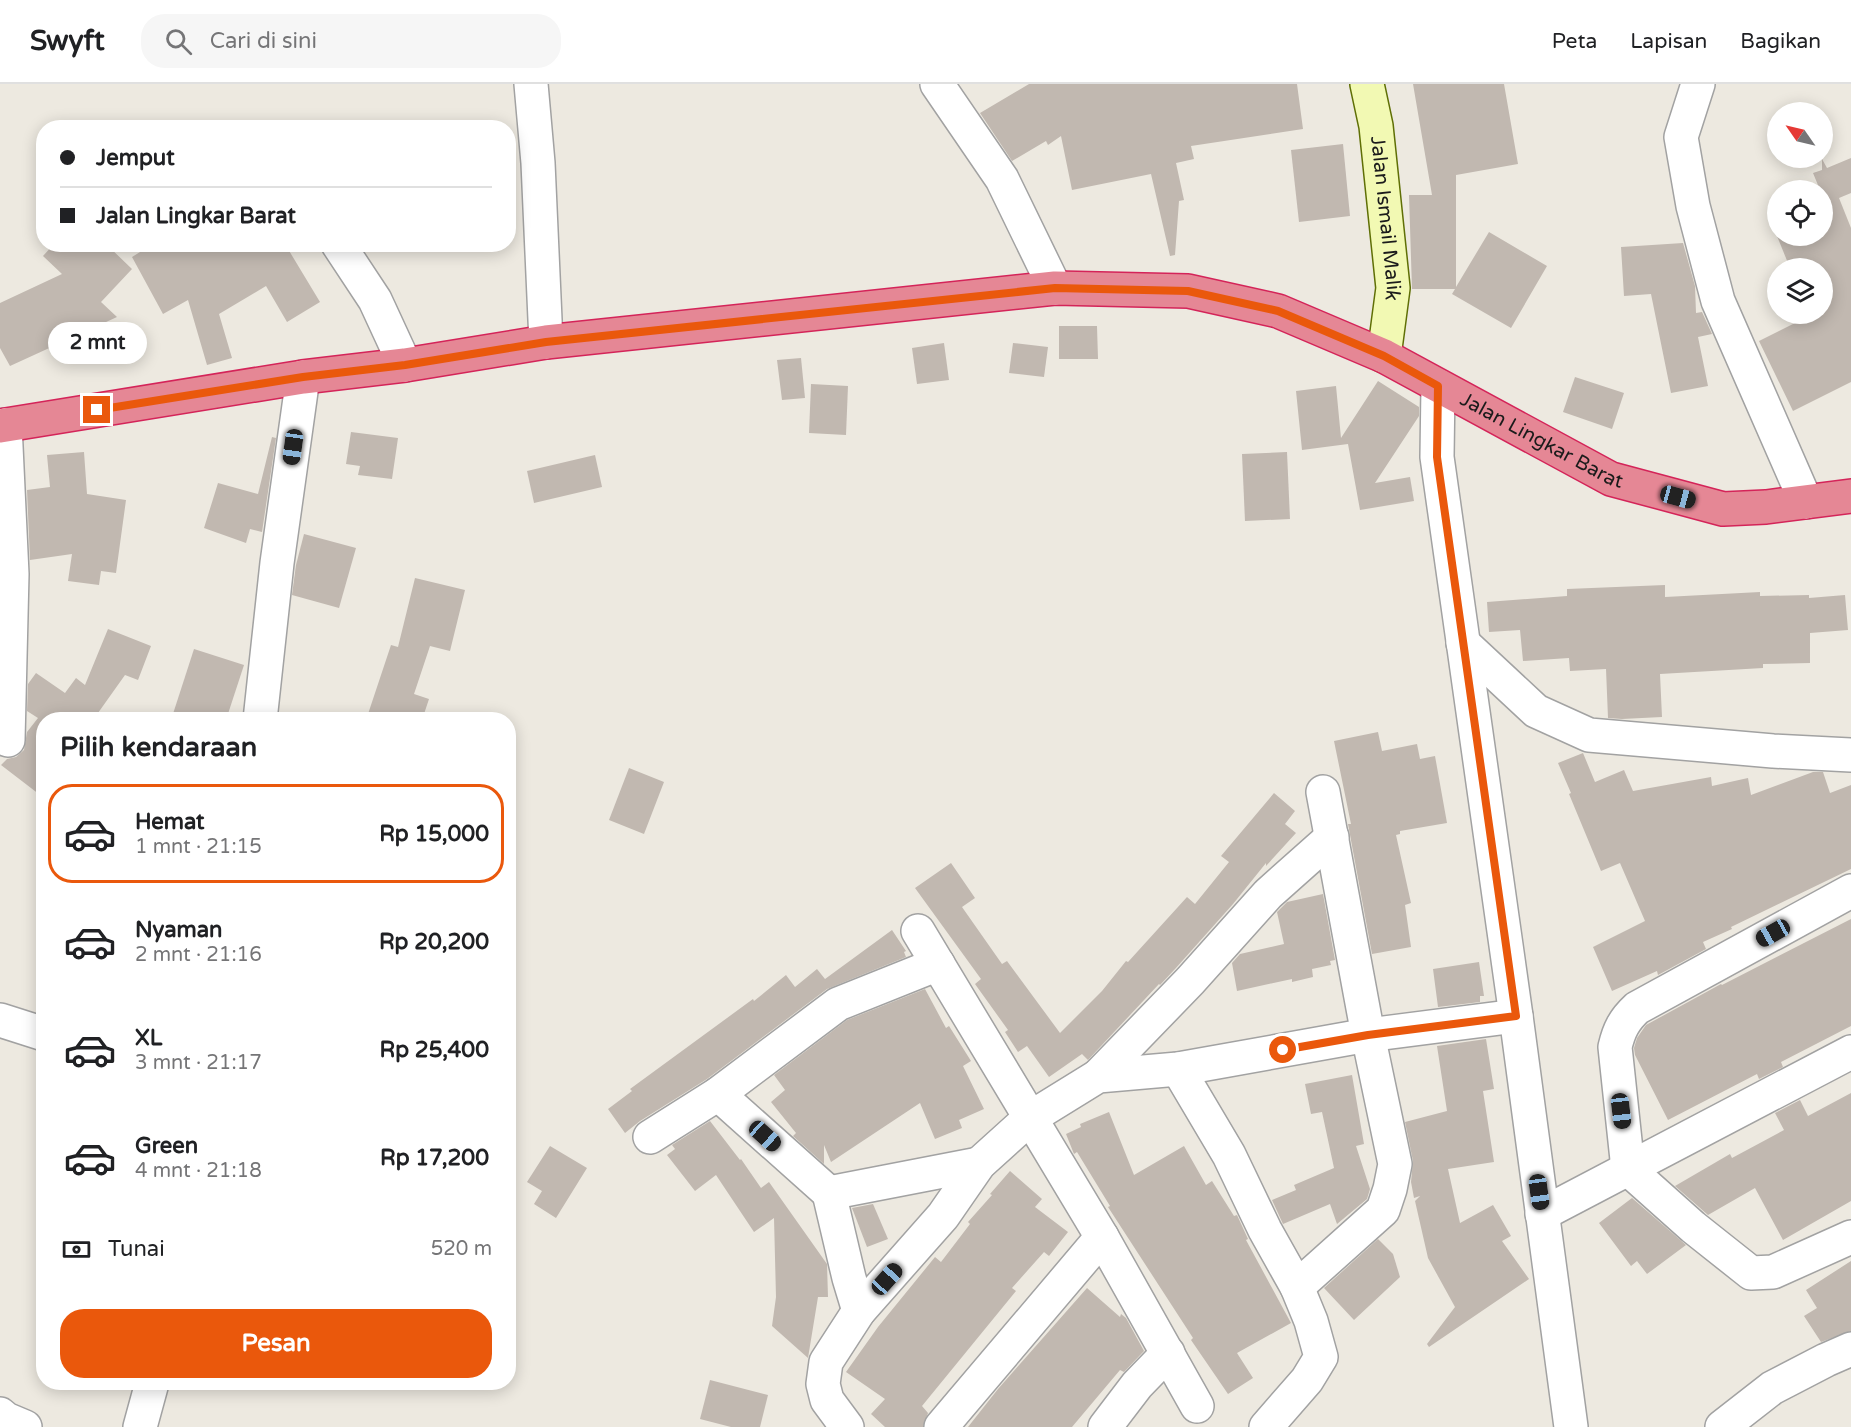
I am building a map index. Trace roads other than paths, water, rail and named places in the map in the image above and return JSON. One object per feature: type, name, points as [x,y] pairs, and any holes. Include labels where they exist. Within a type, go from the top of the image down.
[{"type":"highway","name":"Jalan Lingkar Barat","points":[[3,425],[303,377],[405,365],[546,342],[1055,288],[1188,291],[1278,311],[1384,356],[1611,479],[1723,509],[1851,496]]},
{"type":"main road","name":"Jalan Ismail Malik","points":[[1367,84],[1376,126],[1393,288],[1384,356]]},
{"type":"street","points":[[531,84],[538,163],[546,342]]},
{"type":"street","points":[[937,84],[1002,179],[1055,288]]},
{"type":"street","points":[[1698,84],[1681,137],[1693,206],[1718,301],[1806,502]]},
{"type":"street","points":[[343,252],[375,300],[405,365]]},
{"type":"street","points":[[261,712],[277,563],[303,377]]},
{"type":"street","points":[[1438,386],[1437,457],[1571,1427]]},
{"type":"street","points":[[3,425],[12,574],[8,740]]},
{"type":"street","points":[[1463,643],[1536,711],[1589,735],[1851,755]]},
{"type":"street","points":[[1296,1287],[1383,1210],[1395,1164],[1368,1035],[1323,792]]},
{"type":"street","points":[[847,1427],[827,1400],[823,1384],[826,1362],[859,1311],[943,1216],[979,1164],[1030,1118],[1098,1076],[1190,981],[1268,894],[1332,837]]},
{"type":"street","points":[[1851,891],[1637,1008],[1619,1028],[1615,1047],[1628,1169],[1693,1227],[1751,1273],[1773,1272],[1851,1237]]},
{"type":"street","points":[[918,931],[1102,1237],[1197,1406]]},
{"type":"street","points":[[650,1137],[718,1094],[838,1004],[938,964]]},
{"type":"street","points":[[1098,1076],[1178,1069],[1368,1035],[1516,1016]]},
{"type":"street","points":[[0,1020],[36,1031]]},
{"type":"street","points":[[1542,1214],[1851,1052]]},
{"type":"street","points":[[1178,1069],[1229,1155],[1265,1230],[1296,1287],[1311,1321],[1321,1357],[1308,1380],[1266,1427]]},
{"type":"street","points":[[718,1094],[829,1193],[859,1311]]},
{"type":"street","points":[[829,1193],[979,1164]]},
{"type":"street","points":[[941,1427],[1102,1237]]},
{"type":"street","points":[[1722,1427],[1772,1388],[1851,1349]]},
{"type":"street","points":[[1105,1427],[1137,1385],[1168,1353]]},
{"type":"street","points":[[140,1427],[150,1390]]},
{"type":"street","points":[[0,1414],[25,1427]]}]
